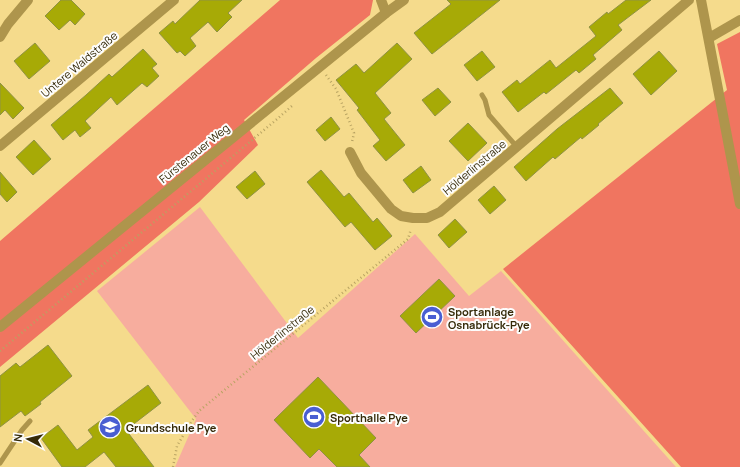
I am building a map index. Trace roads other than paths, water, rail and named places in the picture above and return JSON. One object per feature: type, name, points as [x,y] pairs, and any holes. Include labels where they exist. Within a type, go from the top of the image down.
[{"type":"street","points":[[0,37],[8,24],[28,0]]},
{"type":"street","name":"Untere Waldstraße","points":[[0,146],[174,0]]},
{"type":"street","points":[[382,0],[386,13]]},
{"type":"street","name":"Fürstenauer Weg","points":[[0,327],[324,70],[386,13],[404,0]]},
{"type":"street","name":"Hölderlinstraße","points":[[350,152],[361,173],[391,209],[401,216],[427,218],[440,212],[689,0]]},
{"type":"street","points":[[701,0],[740,204]]},
{"type":"street","points":[[709,38],[740,20]]},
{"type":"lane","points":[[482,96],[485,100],[489,115],[517,147]]},
{"type":"lane","points":[[0,464],[22,430],[30,421]]},
{"type":"place","name":"Sportanlage Osnabrück-Pye","points":[[432,317]]},
{"type":"place","name":"Sporthalle Pye","points":[[314,417]]},
{"type":"place","name":"Grundschule Pye","points":[[110,427]]}]
